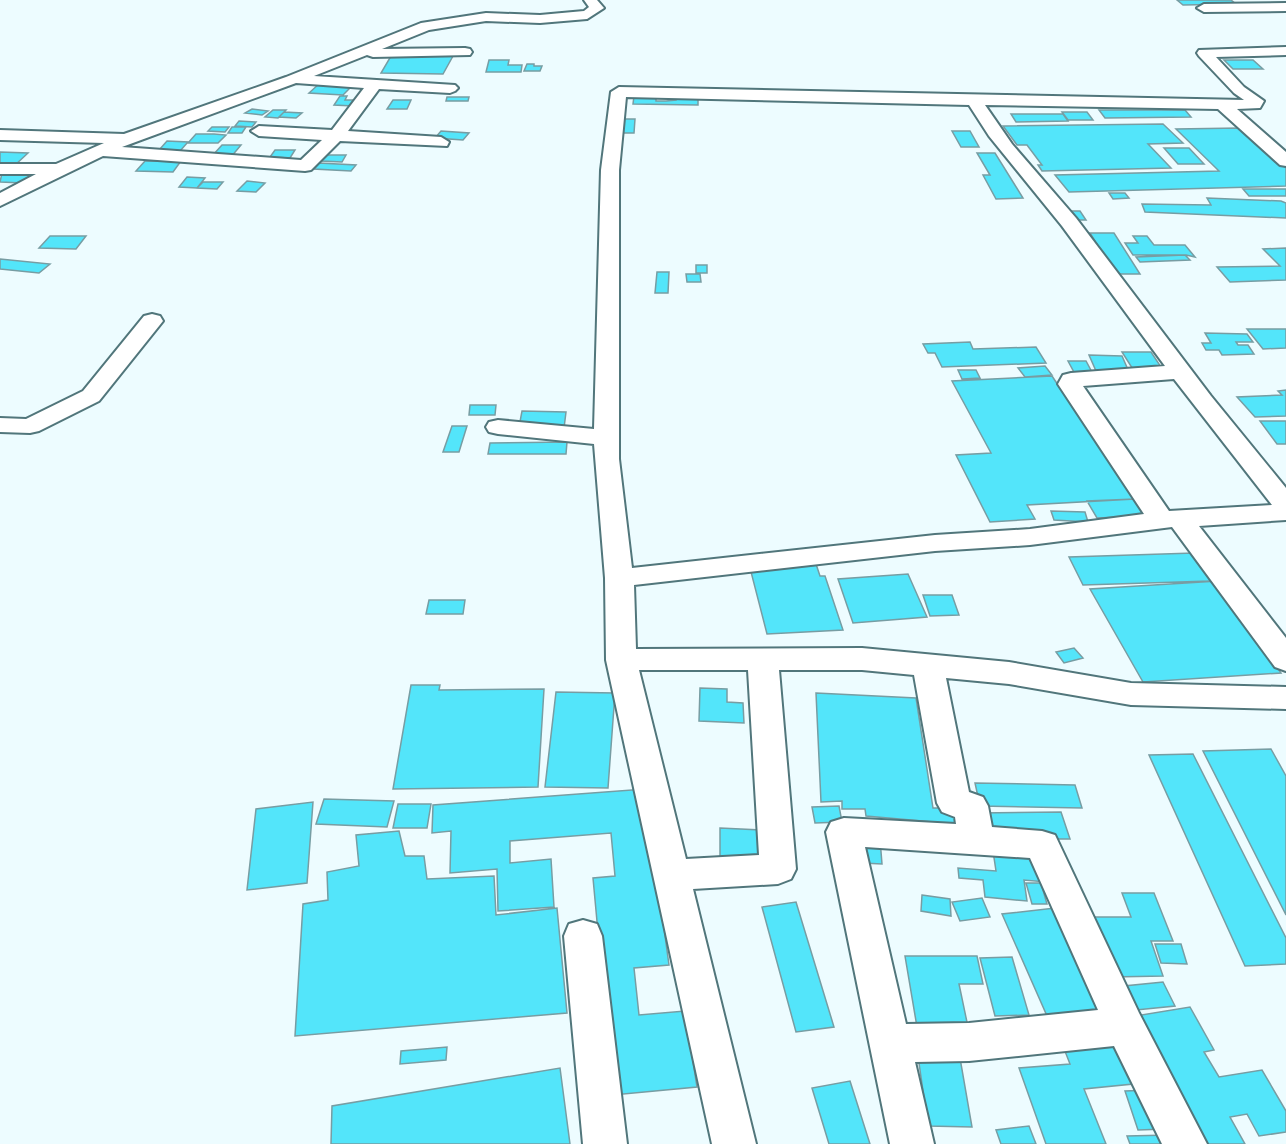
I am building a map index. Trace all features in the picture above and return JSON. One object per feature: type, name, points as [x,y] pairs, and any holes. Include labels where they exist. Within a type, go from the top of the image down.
[{"type":"street","points":[[0,200],[128,138],[291,80],[458,15],[587,15],[597,8],[590,0]]},
{"type":"street","points":[[1204,8],[1286,7]]},
{"type":"street","points":[[824,102],[976,103],[1097,100],[1224,106],[1254,105],[1256,101],[1239,90],[1204,53],[1286,51]]},
{"type":"street","points":[[356,54],[465,52]]},
{"type":"street","points":[[291,80],[450,88]]},
{"type":"street","points":[[99,151],[305,166],[337,135],[374,85]]},
{"type":"street","points":[[734,1144],[621,660],[619,578],[606,459],[610,170],[619,92],[940,108],[976,103]]},
{"type":"street","points":[[976,103],[989,127],[1068,221],[1180,372],[1286,505]]},
{"type":"street","points":[[1224,106],[1286,161]]},
{"type":"street","points":[[259,131],[441,142]]},
{"type":"street","points":[[0,135],[128,138]]},
{"type":"street","points":[[0,169],[60,169]]},
{"type":"street","points":[[0,425],[30,426],[91,396],[152,321]]},
{"type":"street","points":[[1180,372],[1071,380],[1071,384],[1170,520],[1286,660]]},
{"type":"street","points":[[498,427],[606,438]]},
{"type":"street","points":[[619,578],[935,543],[1030,537],[1170,520],[1286,512]]},
{"type":"street","points":[[621,660],[862,659],[1009,673],[1131,694],[1286,698]]},
{"type":"street","points":[[671,874],[778,869],[763,660]]},
{"type":"street","points":[[928,665],[954,803],[971,806],[976,840]]},
{"type":"street","points":[[912,1144],[844,832],[1042,845],[1125,1026],[1185,1144]]},
{"type":"street","points":[[583,936],[605,1144]]},
{"type":"street","points":[[891,1043],[969,1042],[1125,1026]]},
{"type":"building","points":[[1177,0],[1231,0],[1236,4],[1183,5]]},
{"type":"building","points":[[391,56],[453,56],[443,74],[381,73]]},
{"type":"building","points":[[489,60],[509,60],[508,65],[522,65],[521,72],[486,72]]},
{"type":"building","points":[[1224,60],[1253,60],[1263,69],[1233,69]]},
{"type":"building","points":[[527,64],[542,66],[540,71],[524,71]]},
{"type":"building","points":[[320,83],[353,85],[343,95],[309,93]]},
{"type":"building","points":[[340,96],[347,96],[345,100],[357,100],[353,106],[334,105]]},
{"type":"building","points":[[634,96],[656,96],[656,101],[666,101],[676,100],[676,96],[698,96],[698,105],[633,104]]},
{"type":"building","points":[[447,97],[469,97],[468,101],[446,101]]},
{"type":"building","points":[[393,100],[411,100],[407,109],[387,109]]},
{"type":"building","points":[[252,109],[268,111],[262,115],[245,113]]},
{"type":"building","points":[[273,110],[286,110],[278,118],[265,117]]},
{"type":"building","points":[[1099,110],[1185,110],[1191,117],[1105,118]]},
{"type":"building","points":[[284,112],[302,113],[296,118],[279,117]]},
{"type":"building","points":[[1062,112],[1087,112],[1093,120],[1068,120]]},
{"type":"building","points":[[1011,114],[1063,114],[1068,121],[1016,122]]},
{"type":"building","points":[[620,119],[635,119],[634,133],[619,133]]},
{"type":"building","points":[[239,121],[256,122],[252,127],[235,126]]},
{"type":"building","points":[[1163,124],[1183,143],[1148,144],[1171,168],[1042,171],[1038,165],[1042,165],[1027,145],[1017,145],[1003,126]]},
{"type":"building","points":[[212,127],[229,127],[225,132],[208,131]]},
{"type":"building","points":[[232,127],[246,127],[242,133],[228,133]]},
{"type":"building","points":[[1240,128],[1286,168],[1286,186],[1069,192],[1055,175],[1219,171],[1176,129]]},
{"type":"building","points":[[441,131],[469,133],[463,140],[435,138]]},
{"type":"building","points":[[952,131],[970,131],[979,147],[961,147]]},
{"type":"building","points":[[196,134],[226,135],[218,143],[188,143]]},
{"type":"building","points":[[167,141],[188,142],[180,151],[159,150]]},
{"type":"building","points":[[222,145],[241,145],[231,157],[212,156]]},
{"type":"building","points":[[1164,148],[1189,148],[1204,164],[1178,164]]},
{"type":"building","points":[[275,150],[295,150],[290,158],[270,157]]},
{"type":"building","points":[[0,152],[28,153],[13,167],[0,166]]},
{"type":"building","points":[[977,153],[995,153],[1023,198],[996,199],[983,175],[990,175]]},
{"type":"building","points":[[325,155],[346,155],[342,162],[321,161]]},
{"type":"building","points":[[145,161],[181,161],[173,172],[136,171]]},
{"type":"building","points":[[319,163],[356,165],[351,171],[314,169]]},
{"type":"building","points":[[2,173],[33,174],[23,183],[0,182]]},
{"type":"building","points":[[187,177],[205,178],[197,188],[179,187]]},
{"type":"building","points":[[247,181],[265,183],[256,192],[237,191]]},
{"type":"building","points":[[203,182],[223,182],[217,189],[197,188]]},
{"type":"building","points":[[1243,189],[1286,189],[1286,196],[1249,196]]},
{"type":"building","points":[[1109,193],[1125,193],[1129,198],[1113,199]]},
{"type":"building","points":[[1207,198],[1281,201],[1286,203],[1286,218],[1145,212],[1142,204],[1211,205]]},
{"type":"building","points":[[1068,211],[1080,211],[1086,220],[1074,220]]},
{"type":"building","points":[[1090,233],[1114,233],[1140,274],[1115,274]]},
{"type":"building","points":[[50,236],[86,236],[76,249],[39,248]]},
{"type":"building","points":[[1133,236],[1147,236],[1154,245],[1185,245],[1195,257],[1133,255],[1125,243],[1138,243]]},
{"type":"building","points":[[1286,248],[1286,280],[1230,282],[1217,267],[1280,266],[1263,249]]},
{"type":"building","points":[[1185,255],[1190,260],[1140,262],[1136,257]]},
{"type":"building","points":[[0,259],[50,264],[39,273],[0,269]]},
{"type":"building","points":[[696,265],[707,265],[707,273],[696,273]]},
{"type":"building","points":[[657,272],[669,272],[668,293],[655,293]]},
{"type":"building","points":[[686,274],[700,274],[701,282],[687,282]]},
{"type":"building","points":[[1247,329],[1286,329],[1286,348],[1263,349]]},
{"type":"building","points":[[1205,333],[1247,334],[1253,342],[1236,342],[1238,345],[1248,345],[1254,354],[1222,355],[1219,350],[1206,350],[1202,343],[1211,343]]},
{"type":"building","points":[[970,342],[973,349],[1036,347],[1046,363],[942,367],[935,353],[928,353],[923,344]]},
{"type":"building","points":[[1122,352],[1151,352],[1163,370],[1134,371]]},
{"type":"building","points":[[1089,355],[1122,356],[1129,372],[1096,371]]},
{"type":"building","points":[[1068,361],[1086,361],[1093,374],[1075,374]]},
{"type":"building","points":[[1045,366],[1052,375],[1025,377],[1018,368]]},
{"type":"building","points":[[958,370],[976,370],[980,378],[962,379]]},
{"type":"building","points":[[1052,376],[1134,499],[1027,505],[1035,519],[990,522],[956,455],[991,453],[952,381]]},
{"type":"building","points":[[1286,390],[1286,416],[1255,417],[1237,397],[1282,395],[1278,391]]},
{"type":"building","points":[[470,405],[496,405],[495,415],[469,415]]},
{"type":"building","points":[[522,411],[566,412],[564,428],[519,427]]},
{"type":"building","points":[[1260,421],[1286,421],[1286,444],[1277,444]]},
{"type":"building","points":[[452,426],[467,426],[459,452],[443,452]]},
{"type":"building","points":[[567,442],[566,454],[488,454],[490,443]]},
{"type":"building","points":[[1135,499],[1146,516],[1097,518],[1087,501]]},
{"type":"building","points":[[1051,511],[1085,512],[1088,522],[1054,520]]},
{"type":"building","points":[[1194,553],[1211,581],[1083,585],[1069,557]]},
{"type":"building","points":[[816,564],[820,576],[825,576],[843,630],[767,634],[750,568]]},
{"type":"building","points":[[908,574],[927,617],[853,623],[838,579]]},
{"type":"building","points":[[1218,581],[1281,673],[1143,682],[1090,589]]},
{"type":"building","points":[[923,595],[952,595],[959,615],[930,616]]},
{"type":"building","points":[[429,600],[465,600],[463,614],[426,614]]},
{"type":"building","points":[[1074,648],[1083,658],[1064,663],[1056,652]]},
{"type":"building","points":[[411,685],[440,685],[439,690],[544,689],[538,787],[393,789]]},
{"type":"building","points":[[700,688],[727,689],[727,702],[743,703],[744,723],[699,721]]},
{"type":"building","points":[[556,692],[615,693],[608,788],[545,787]]},
{"type":"building","points":[[816,693],[916,698],[933,808],[964,808],[967,835],[936,833],[933,822],[866,816],[865,809],[842,809],[842,801],[821,802]]},
{"type":"building","points":[[1271,749],[1286,776],[1286,915],[1203,751]]},
{"type":"building","points":[[1193,754],[1286,938],[1286,964],[1245,966],[1149,755]]},
{"type":"building","points":[[975,783],[1075,785],[1082,808],[980,806]]},
{"type":"building","points":[[645,789],[669,965],[634,968],[639,1015],[685,1011],[697,1087],[613,1095],[593,878],[615,876],[611,833],[510,841],[510,863],[551,859],[554,907],[498,911],[497,869],[450,873],[451,831],[432,833],[433,805]]},
{"type":"building","points":[[324,799],[394,801],[387,827],[316,824]]},
{"type":"building","points":[[313,802],[307,883],[247,890],[256,809]]},
{"type":"building","points":[[398,804],[431,804],[427,828],[393,828]]},
{"type":"building","points":[[839,806],[842,822],[815,823],[812,807]]},
{"type":"building","points":[[1061,812],[1070,839],[985,839],[978,813]]},
{"type":"building","points":[[720,828],[761,830],[761,858],[720,856]]},
{"type":"building","points":[[399,831],[405,856],[424,856],[427,879],[494,876],[496,915],[557,908],[567,1013],[295,1036],[303,904],[328,900],[327,872],[359,866],[356,835]]},
{"type":"building","points":[[860,838],[880,839],[882,864],[862,863]]},
{"type":"building","points":[[993,851],[1041,855],[1046,882],[1024,880],[1027,901],[985,897],[983,880],[959,878],[958,868],[996,871]]},
{"type":"building","points":[[1026,883],[1041,883],[1047,904],[1032,904]]},
{"type":"building","points":[[1122,893],[1154,893],[1173,941],[1151,941],[1163,976],[1111,977],[1091,917],[1131,917]]},
{"type":"building","points":[[922,895],[950,899],[951,916],[921,911]]},
{"type":"building","points":[[982,898],[990,917],[960,921],[952,902]]},
{"type":"building","points":[[796,902],[834,1027],[796,1032],[762,907]]},
{"type":"building","points":[[1055,908],[1108,1017],[1051,1025],[1002,914]]},
{"type":"building","points":[[1155,944],[1181,944],[1187,964],[1161,963]]},
{"type":"building","points":[[905,956],[977,956],[983,984],[959,984],[968,1027],[917,1027]]},
{"type":"building","points":[[1012,957],[1029,1015],[995,1016],[980,958]]},
{"type":"building","points":[[1163,982],[1175,1006],[1136,1010],[1124,986]]},
{"type":"building","points":[[1190,1007],[1214,1050],[1204,1052],[1219,1077],[1262,1070],[1286,1111],[1286,1132],[1259,1136],[1247,1114],[1230,1117],[1245,1144],[1202,1144],[1135,1016]]},
{"type":"building","points":[[1113,1036],[1133,1084],[1084,1089],[1106,1144],[1046,1144],[1019,1068],[1070,1064],[1061,1041]]},
{"type":"building","points":[[447,1047],[446,1060],[400,1064],[401,1051]]},
{"type":"building","points":[[918,1056],[960,1058],[972,1127],[928,1126]]},
{"type":"building","points":[[560,1068],[570,1144],[331,1144],[332,1106]]},
{"type":"building","points":[[850,1081],[870,1144],[829,1144],[812,1088]]},
{"type":"building","points":[[1151,1090],[1165,1129],[1138,1130],[1125,1091]]},
{"type":"building","points":[[1029,1126],[1036,1144],[1001,1144],[996,1130]]},
{"type":"building","points":[[1169,1135],[1172,1144],[1130,1144],[1127,1136]]}]
